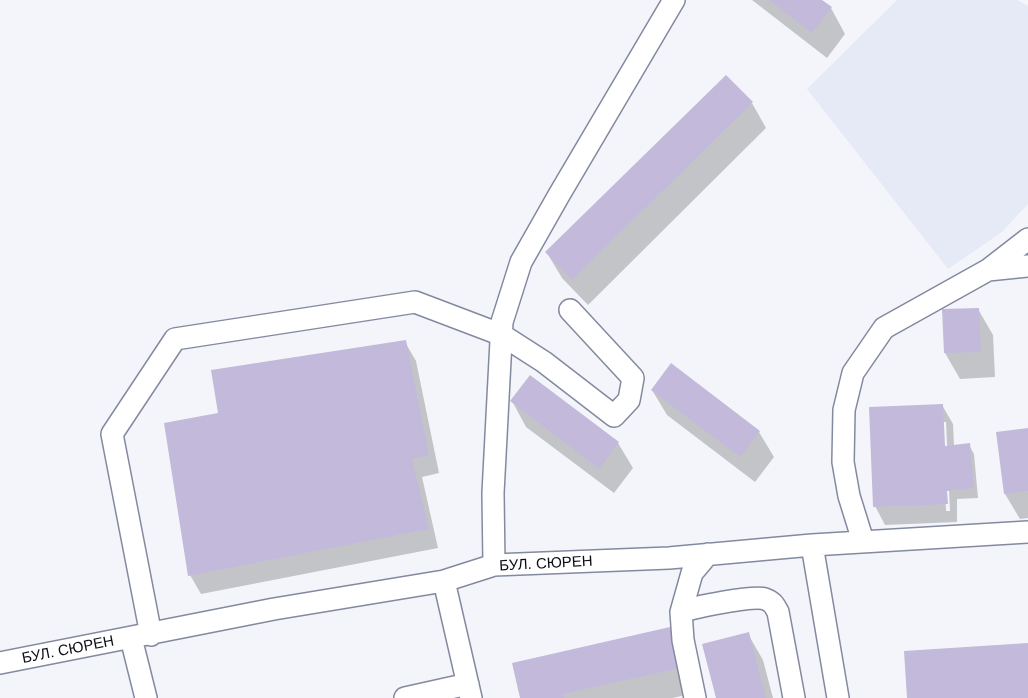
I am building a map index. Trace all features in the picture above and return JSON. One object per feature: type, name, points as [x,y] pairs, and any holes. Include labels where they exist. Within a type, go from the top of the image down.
[{"type":"street","points":[[494,565],[493,493],[502,322],[522,262],[674,0]]},
{"type":"street","points":[[863,541],[849,496],[843,462],[844,410],[853,373],[884,328],[988,270],[1028,239]]},
{"type":"street","points":[[988,270],[1028,266]]},
{"type":"street","points":[[146,698],[141,636],[112,434],[176,339],[415,302],[502,335],[544,362],[614,416],[629,400],[633,378],[570,310]]},
{"type":"street","name":"БУЛ. СЮРЕН","points":[[0,663],[274,609],[444,581],[494,565],[669,558],[863,541],[1028,532]]},
{"type":"street","points":[[812,545],[838,698]]},
{"type":"street","points":[[695,698],[683,640],[681,612],[692,573],[708,554]]},
{"type":"street","points":[[405,698],[469,691],[444,581]]},
{"type":"street","points":[[681,612],[693,608],[762,598],[774,603],[778,612],[794,698]]},
{"type":"shaded area","points":[[897,0],[1017,0],[1028,6],[1028,204],[1002,232],[948,269],[807,89]]},
{"type":"building","points":[[769,0],[822,0],[832,7],[812,33]]},
{"type":"building","points":[[726,75],[753,102],[572,280],[545,252]]},
{"type":"building","points":[[979,308],[981,352],[944,353],[942,309]]},
{"type":"building","points":[[406,340],[429,455],[412,459],[429,529],[188,576],[164,423],[218,413],[211,370]]},
{"type":"building","points":[[671,363],[760,431],[740,457],[651,390]]},
{"type":"building","points":[[530,375],[619,442],[599,469],[510,401]]},
{"type":"building","points":[[943,404],[945,446],[970,443],[974,488],[947,491],[948,504],[873,507],[869,407]]},
{"type":"building","points":[[1028,428],[1028,491],[1004,494],[996,432]]},
{"type":"building","points":[[670,627],[680,668],[563,694],[564,698],[520,698],[512,663]]},
{"type":"building","points":[[749,632],[766,698],[716,698],[702,644]]},
{"type":"building","points":[[1028,643],[1028,698],[907,698],[904,651]]}]
